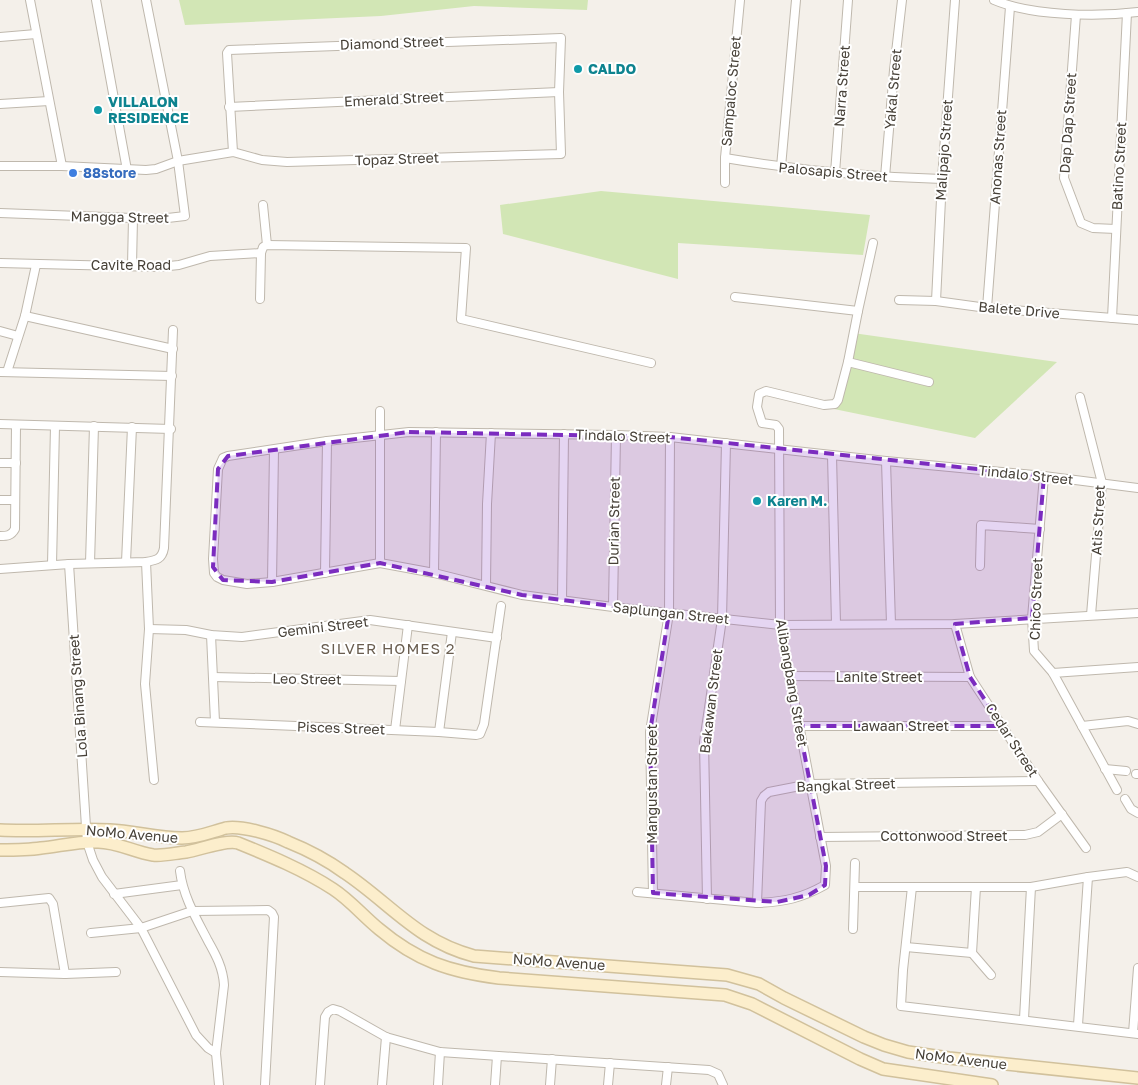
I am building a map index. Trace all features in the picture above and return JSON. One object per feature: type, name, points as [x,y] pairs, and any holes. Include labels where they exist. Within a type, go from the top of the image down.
[{"type":"main road","name":"NoMo Avenue","points":[[0,830],[112,830],[182,838],[200,836],[237,827],[286,841],[324,859],[346,873],[413,928],[455,951],[474,956],[727,975],[759,984],[864,1038],[908,1052],[1138,1078]]},
{"type":"main road","name":"NoMo Avenue","points":[[0,850],[39,849],[87,842],[109,842],[154,855],[190,851],[235,842],[280,861],[332,889],[347,899],[401,946],[420,957],[448,969],[470,975],[499,978],[725,995],[752,1004],[883,1069],[992,1085]]},
{"type":"street","points":[[30,0],[62,166]]},
{"type":"street","points":[[96,0],[127,170]]},
{"type":"street","points":[[146,0],[178,162]]},
{"type":"street","name":"Sampaloc Street","points":[[724,182],[740,0]]},
{"type":"street","points":[[781,167],[796,0]]},
{"type":"street","name":"Narra Street","points":[[835,173],[848,0]]},
{"type":"street","name":"Yakal Street","points":[[886,177],[894,70],[902,0]]},
{"type":"street","name":"Malipajo Street","points":[[936,301],[942,179],[955,0]]},
{"type":"street","points":[[994,0],[1010,7],[1076,15],[1138,12]]},
{"type":"street","name":"Anonas Street","points":[[987,308],[1010,7]]},
{"type":"street","name":"Batino Street","points":[[1112,318],[1127,13]]},
{"type":"street","name":"Dap Dap Street","points":[[1076,15],[1064,178],[1081,223],[1093,228],[1116,229]]},
{"type":"street","points":[[0,37],[36,34]]},
{"type":"street","name":"Diamond Street","points":[[229,107],[226,53],[234,48],[560,38],[559,92]]},
{"type":"street","name":"Emerald Street","points":[[229,107],[559,92]]},
{"type":"street","name":"Topaz Street","points":[[233,152],[262,160],[287,162],[561,154],[559,92]]},
{"type":"street","points":[[0,104],[49,101]]},
{"type":"street","points":[[0,166],[62,166],[127,170],[156,169],[178,162],[233,152],[229,107]]},
{"type":"street","name":"Palosapis Street","points":[[725,158],[835,173],[942,179]]},
{"type":"street","name":"Mangga Street","points":[[0,213],[159,219],[185,216],[178,162]]},
{"type":"street","points":[[263,205],[267,245]]},
{"type":"street","points":[[132,266],[133,218]]},
{"type":"street","points":[[873,243],[848,362],[929,382]]},
{"type":"street","points":[[260,299],[261,253],[263,247],[267,245],[466,248],[461,318],[651,363]]},
{"type":"street","name":"Cavite Road","points":[[0,263],[179,266],[210,256],[261,253]]},
{"type":"street","points":[[36,265],[26,316],[3,372],[172,376]]},
{"type":"street","points":[[735,298],[858,311]]},
{"type":"street","name":"Balete Drive","points":[[899,300],[936,301],[987,308],[1138,320]]},
{"type":"street","points":[[26,316],[173,349]]},
{"type":"street","points":[[0,569],[69,564],[146,562],[158,559],[163,555],[174,330]]},
{"type":"street","points":[[0,331],[18,336]]},
{"type":"street","name":"Alibangbang Street","points":[[758,903],[794,899],[809,894],[825,885],[826,866],[780,625],[779,429],[776,425],[762,423],[757,408],[759,394],[766,391],[824,405],[836,404],[848,362]]},
{"type":"street","name":"Atis Street","points":[[1080,397],[1102,484],[1091,615]]},
{"type":"street","points":[[380,410],[380,563]]},
{"type":"street","points":[[0,424],[170,429]]},
{"type":"street","points":[[1,536],[8,536],[15,529],[16,425]]},
{"type":"street","points":[[52,565],[55,426]]},
{"type":"street","points":[[90,563],[94,426]]},
{"type":"street","points":[[126,562],[132,428]]},
{"type":"street","points":[[434,573],[436,432]]},
{"type":"street","name":"Tindalo Street","points":[[214,573],[213,560],[220,462],[222,458],[381,434],[436,432],[670,437],[886,462],[1044,476],[1138,488]]},
{"type":"street","points":[[486,585],[487,504],[491,433]]},
{"type":"street","points":[[562,600],[564,434]]},
{"type":"street","name":"Durian Street","points":[[613,607],[616,435]]},
{"type":"street","name":"Mangustan Street","points":[[653,893],[650,732],[669,613],[670,437]]},
{"type":"street","points":[[325,573],[327,441]]},
{"type":"street","name":"Bakawan Street","points":[[707,899],[704,742],[722,619],[726,444]]},
{"type":"street","points":[[272,582],[274,450]]},
{"type":"street","points":[[832,455],[836,624]]},
{"type":"street","points":[[886,462],[891,624]]},
{"type":"street","points":[[0,463],[16,463]]},
{"type":"street","name":"Chico Street","points":[[1044,476],[1032,618],[1034,651],[1053,674],[1117,790]]},
{"type":"street","points":[[0,500],[15,500]]},
{"type":"street","points":[[980,566],[981,525],[1040,529]]},
{"type":"street","points":[[146,562],[149,629],[145,684],[154,780]]},
{"type":"street","name":"Saplungan Street","points":[[214,573],[223,580],[246,584],[272,582],[380,563],[434,573],[522,595],[780,625],[955,624],[1138,613]]},
{"type":"street","name":"Lola Binang Street","points":[[69,564],[87,842],[93,860],[114,894],[141,928],[196,1035],[208,1048],[216,1053]]},
{"type":"street","points":[[497,638],[501,606]]},
{"type":"street","name":"Gemini Street","points":[[149,629],[186,630],[242,638],[370,620],[497,638]]},
{"type":"street","name":"Cedar Street","points":[[955,624],[970,677],[1038,781],[1086,848]]},
{"type":"street","points":[[395,730],[408,625]]},
{"type":"street","points":[[439,732],[452,632]]},
{"type":"street","points":[[211,635],[215,722]]},
{"type":"street","name":"Pisces Street","points":[[200,722],[480,734],[484,724],[497,638]]},
{"type":"street","points":[[1053,674],[1138,667]]},
{"type":"street","name":"Lanite Street","points":[[789,676],[970,677]]},
{"type":"street","name":"Leo Street","points":[[213,677],[401,680]]},
{"type":"street","points":[[1082,726],[1128,721],[1138,724]]},
{"type":"street","name":"Lawaan Street","points":[[799,726],[1002,726]]},
{"type":"street","points":[[1105,769],[1126,771]]},
{"type":"street","name":"Bangkal Street","points":[[758,903],[761,800],[764,796],[775,790],[810,784],[1038,781]]},
{"type":"street","points":[[1124,799],[1131,809],[1138,813]]},
{"type":"street","name":"Cottonwood Street","points":[[820,837],[1025,835],[1038,832],[1062,814]]},
{"type":"street","points":[[853,929],[855,863]]},
{"type":"street","points":[[180,871],[182,885],[192,911],[224,974],[216,1053],[219,1085]]},
{"type":"street","points":[[855,887],[1031,887],[1088,876],[1127,872],[1138,877]]},
{"type":"street","points":[[1078,1026],[1088,876]]},
{"type":"street","points":[[114,894],[182,885]]},
{"type":"street","points":[[912,887],[901,1006],[1136,1033],[1138,968]]},
{"type":"street","points":[[972,953],[976,887]]},
{"type":"street","points":[[1024,1019],[1031,887]]},
{"type":"street","points":[[637,892],[758,903]]},
{"type":"street","points":[[0,903],[49,898],[53,904],[65,974]]},
{"type":"street","points":[[91,933],[141,928],[192,911],[268,910],[272,913],[274,917],[264,1085]]},
{"type":"street","points":[[906,947],[972,953],[991,975]]},
{"type":"street","points":[[0,972],[65,974],[116,972]]},
{"type":"street","points":[[320,1085],[325,1018],[328,1012],[333,1009],[340,1010],[386,1037],[440,1052],[714,1071],[718,1074],[722,1085]]},
{"type":"street","points":[[382,1085],[386,1037]]},
{"type":"street","points":[[438,1085],[440,1052]]},
{"type":"street","points":[[495,1085],[497,1056]]},
{"type":"street","points":[[550,1085],[552,1059]]},
{"type":"street","points":[[608,1085],[610,1063]]},
{"type":"street","points":[[666,1085],[668,1067]]},
{"type":"highlighted area","points":[[409,432],[670,437],[1044,476],[1032,618],[955,624],[970,677],[1002,726],[799,726],[826,866],[825,885],[809,895],[777,902],[653,893],[650,732],[669,613],[522,595],[380,563],[272,582],[223,580],[213,567],[218,469],[228,456]]},
{"type":"green space","points":[[179,0],[588,0],[587,10],[474,6],[381,16],[185,25]]},
{"type":"green space","points":[[601,191],[870,215],[863,255],[678,243],[678,279],[503,234],[500,205]]},
{"type":"green space","points":[[853,333],[1057,362],[975,438],[834,409]]},
{"type":"place","name":"CALDO","points":[[578,69]]},
{"type":"place","name":"VILLALON RESIDENCE","points":[[98,110]]},
{"type":"place","name":"88store","points":[[73,173]]},
{"type":"place","name":"Karen M.","points":[[757,501]]},
{"type":"district","name":"SILVER HOMES 2","points":[[388,649]]}]
